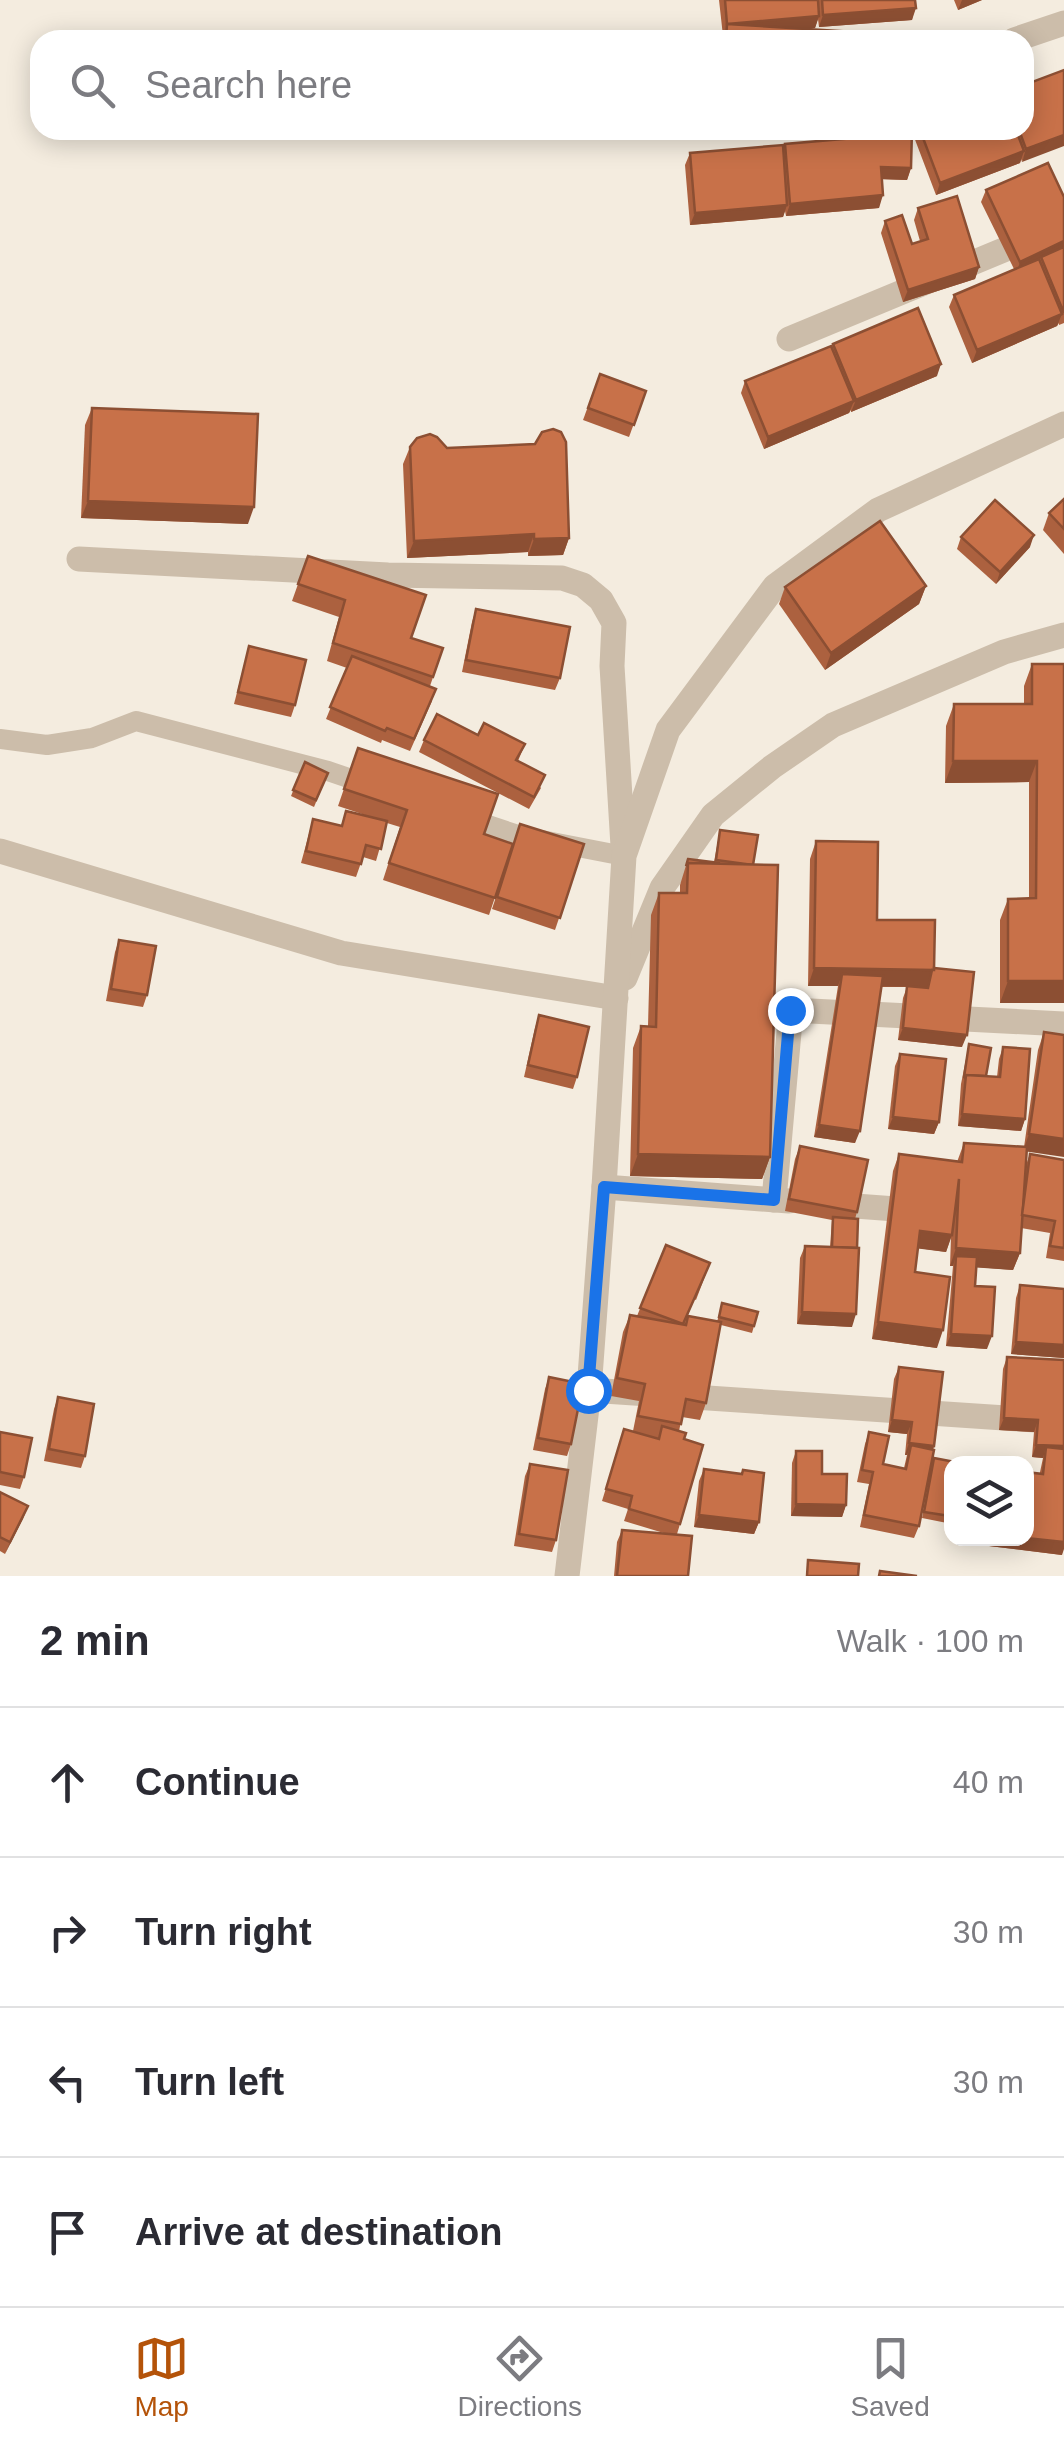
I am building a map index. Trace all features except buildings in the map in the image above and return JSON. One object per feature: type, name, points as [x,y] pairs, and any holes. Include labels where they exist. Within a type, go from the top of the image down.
[{"type":"street","points":[[1034,33],[1064,22]]},
{"type":"street","points":[[789,339],[1064,225]]},
{"type":"street","points":[[624,856],[668,730],[775,586],[878,510],[1064,424]]},
{"type":"street","points":[[80,560],[388,575],[562,578],[583,585],[601,600],[614,623],[612,666],[624,856],[588,1390],[567,1576]]},
{"type":"street","points":[[616,998],[662,888],[712,814],[772,766],[834,725],[1004,652],[1064,635]]},
{"type":"street","points":[[0,851],[341,953],[616,998]]},
{"type":"street","points":[[774,1200],[790,1010],[1064,1024]]},
{"type":"street","points":[[604,1187],[948,1213]]},
{"type":"street","points":[[588,1390],[1064,1422]]},
{"type":"lane","points":[[0,739],[47,745],[92,738],[136,721],[328,771],[398,795]]},
{"type":"lane","points":[[434,807],[521,836],[624,856]]},
{"type":"route","points":[[588,1390],[604,1187],[774,1200],[790,1010]]}]
